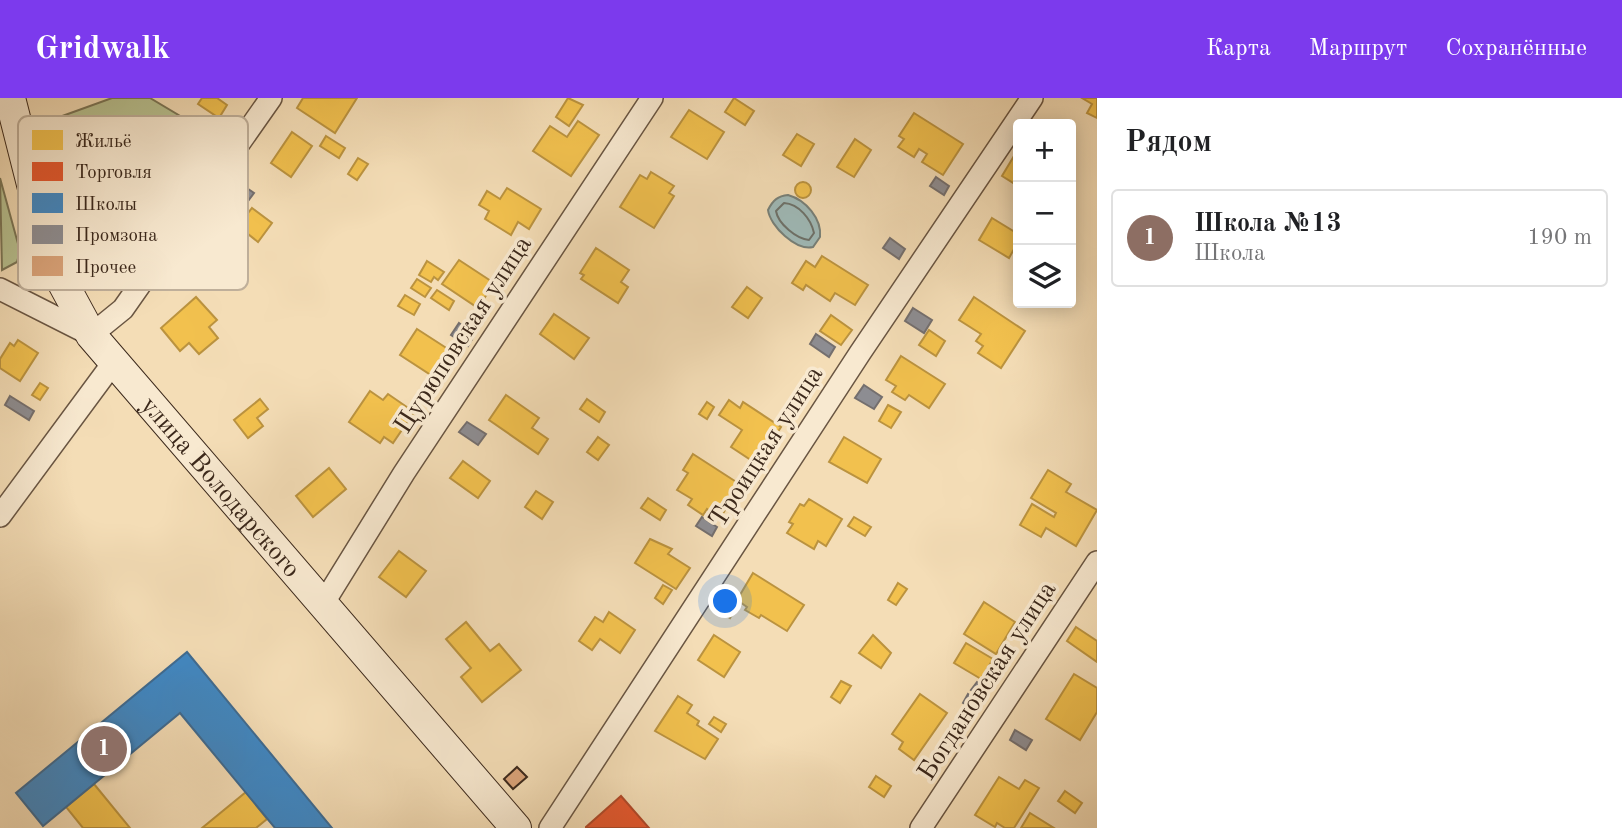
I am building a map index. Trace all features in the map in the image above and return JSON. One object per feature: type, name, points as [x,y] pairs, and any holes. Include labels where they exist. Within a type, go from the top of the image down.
[{"type":"main road","name":"улица Володарского","points":[[10,98],[18,129]]},
{"type":"main road","name":"улица Володарского","points":[[67,290],[91,335],[113,363],[516,828]]},
{"type":"street","points":[[248,131],[271,98]]},
{"type":"street","name":"Цурюповская улица","points":[[323,604],[404,472],[652,98]]},
{"type":"street","name":"Троицкая улица","points":[[550,828],[837,387],[1032,98]]},
{"type":"street","points":[[0,289],[91,335],[122,309],[135,290]]},
{"type":"street","points":[[0,516],[113,363]]},
{"type":"street","name":"Богдановская улица","points":[[921,828],[1097,562]]},
{"type":"green space","points":[[112,98],[150,98],[180,116],[62,116]]},
{"type":"green space","points":[[0,178],[18,244],[17,262],[2,270]]},
{"type":"water","points":[[788,195],[801,201],[816,217],[820,237],[813,247],[792,241],[773,223],[768,210],[774,201]]},
{"type":"building: Жильё","points":[[202,98],[217,98],[227,105],[220,116],[216,116],[198,104]]},
{"type":"building: Жильё","points":[[303,98],[357,98],[335,133],[297,108]]},
{"type":"building: Жильё","points":[[568,98],[583,105],[569,126],[556,117]]},
{"type":"building: Жильё","points":[[734,98],[754,111],[745,125],[725,112]]},
{"type":"building: Жильё","points":[[1082,98],[1097,98],[1097,118],[1087,113],[1092,104]]},
{"type":"building: Жильё","points":[[689,110],[724,132],[707,159],[671,137]]},
{"type":"building: Жильё","points":[[914,113],[963,144],[943,175],[922,162],[927,154],[919,149],[914,157],[898,147],[904,139],[899,136]]},
{"type":"building: Жильё","points":[[578,121],[599,135],[571,176],[533,151],[550,126],[567,137]]},
{"type":"building: Жильё","points":[[292,132],[312,146],[291,177],[271,163]]},
{"type":"building: Жильё","points":[[797,134],[814,144],[801,166],[783,155]]},
{"type":"building: Жильё","points":[[326,136],[345,148],[339,158],[320,146]]},
{"type":"building: Жильё","points":[[855,139],[871,150],[854,177],[837,167]]},
{"type":"building: Жильё","points":[[358,158],[368,164],[357,180],[348,174]]},
{"type":"building: Жильё","points":[[1013,158],[1013,183],[1002,176]]},
{"type":"building: Жильё","points":[[651,172],[674,186],[669,193],[674,196],[654,228],[620,207],[640,175],[647,179]]},
{"type":"building: Жильё","points":[[800,182],[806,182],[811,190],[809,196],[800,198],[795,193],[795,187]]},
{"type":"building: Жильё","points":[[507,188],[541,209],[529,229],[518,222],[511,235],[485,219],[489,211],[479,205],[487,191],[500,199]]},
{"type":"building: Жильё","points":[[252,208],[272,223],[258,242],[248,234],[248,213]]},
{"type":"building: Жильё","points":[[992,218],[1013,231],[1013,251],[1009,258],[979,240]]},
{"type":"building: Жильё","points":[[596,248],[629,270],[621,282],[628,287],[618,303],[581,279],[584,275],[580,273]]},
{"type":"building: Жильё","points":[[822,256],[868,285],[855,305],[835,293],[830,301],[806,285],[803,290],[792,283],[806,261],[815,267]]},
{"type":"building: Жильё","points":[[459,260],[494,283],[478,308],[442,284]]},
{"type":"building: Жильё","points":[[427,261],[444,272],[438,280],[434,277],[431,282],[419,275]]},
{"type":"building: Жильё","points":[[417,279],[431,288],[425,297],[411,288]]},
{"type":"building: Жильё","points":[[747,287],[762,298],[748,318],[732,307]]},
{"type":"building: Жильё","points":[[437,290],[454,301],[449,310],[431,298]]},
{"type":"building: Жильё","points":[[405,295],[420,304],[414,315],[398,306]]},
{"type":"building: Жильё","points":[[196,297],[217,320],[209,327],[218,338],[199,354],[189,343],[180,351],[161,328]]},
{"type":"building: Жильё","points":[[974,297],[1025,331],[1001,368],[978,353],[983,346],[976,341],[981,334],[959,320]]},
{"type":"building: Жильё","points":[[554,314],[589,338],[574,359],[540,334]]},
{"type":"building: Жильё","points":[[831,315],[852,330],[841,345],[820,331]]},
{"type":"building: Жильё","points":[[417,329],[451,351],[434,377],[400,355]]},
{"type":"building: Жильё","points":[[929,330],[945,341],[936,356],[919,345]]},
{"type":"building: Жильё","points":[[18,340],[38,353],[20,381],[0,368],[0,359],[10,343],[14,346]]},
{"type":"building: Жильё","points":[[901,356],[945,384],[929,408],[909,395],[905,400],[892,392],[896,386],[886,380]]},
{"type":"building: Жильё","points":[[40,383],[48,388],[40,400],[32,395]]},
{"type":"building: Жильё","points":[[370,391],[383,400],[388,394],[414,412],[393,443],[384,437],[380,443],[349,422]]},
{"type":"building: Жильё","points":[[506,395],[539,418],[532,428],[548,439],[538,454],[489,420]]},
{"type":"building: Жильё","points":[[260,399],[268,409],[257,418],[263,426],[248,438],[234,420]]},
{"type":"building: Жильё","points":[[587,399],[605,412],[599,422],[580,409]]},
{"type":"building: Жильё","points":[[729,400],[740,408],[743,402],[781,427],[757,464],[731,447],[742,430],[719,415]]},
{"type":"building: Жильё","points":[[707,402],[714,407],[707,419],[699,414]]},
{"type":"building: Жильё","points":[[888,405],[901,412],[891,428],[879,421]]},
{"type":"building: Жильё","points":[[598,437],[609,445],[598,460],[587,452]]},
{"type":"building: Жильё","points":[[844,437],[881,459],[867,483],[829,462]]},
{"type":"building: Жильё","points":[[693,454],[741,485],[720,518],[707,509],[703,515],[688,505],[692,499],[677,490],[688,473],[683,470]]},
{"type":"building: Жильё","points":[[463,461],[490,481],[478,498],[450,478]]},
{"type":"building: Жильё","points":[[329,468],[346,489],[313,517],[296,496]]},
{"type":"building: Жильё","points":[[1048,470],[1071,484],[1066,492],[1097,510],[1076,546],[1046,528],[1041,537],[1020,525],[1032,504],[1054,517],[1056,513],[1031,498]]},
{"type":"building: Жильё","points":[[536,491],[553,502],[542,519],[525,507]]},
{"type":"building: Жильё","points":[[648,498],[666,510],[660,520],[641,508]]},
{"type":"building: Жильё","points":[[809,499],[842,519],[826,546],[818,541],[814,549],[787,533],[793,524],[789,522],[800,504],[804,506]]},
{"type":"building: Жильё","points":[[854,517],[871,527],[865,536],[848,526]]},
{"type":"building: Жильё","points":[[650,539],[672,549],[668,554],[690,568],[676,589],[635,563]]},
{"type":"building: Жильё","points":[[399,551],[426,571],[406,597],[379,577]]},
{"type":"building: Жильё","points":[[753,573],[804,605],[787,631],[761,615],[759,618],[745,610],[747,607],[737,600]]},
{"type":"building: Жильё","points":[[898,583],[907,589],[896,605],[888,600]]},
{"type":"building: Жильё","points":[[663,585],[672,590],[663,604],[655,598]]},
{"type":"building: Жильё","points":[[720,598],[736,608],[730,618],[714,608]]},
{"type":"building: Жильё","points":[[984,602],[1015,622],[996,654],[964,634]]},
{"type":"building: Жильё","points":[[609,612],[635,630],[620,653],[600,639],[592,650],[579,641],[595,617],[603,622]]},
{"type":"building: Жильё","points":[[466,622],[490,651],[499,644],[521,670],[482,702],[461,677],[471,668],[446,639]]},
{"type":"building: Жильё","points":[[1076,627],[1097,641],[1097,662],[1067,641]]},
{"type":"building: Жильё","points":[[714,635],[740,652],[724,677],[698,660]]},
{"type":"building: Жильё","points":[[873,635],[891,653],[881,668],[859,653]]},
{"type":"building: Жильё","points":[[966,643],[993,659],[981,679],[954,663]]},
{"type":"building: Жильё","points":[[1074,674],[1097,688],[1097,712],[1080,740],[1046,719]]},
{"type":"building: Жильё","points":[[841,681],[851,686],[840,703],[831,697]]},
{"type":"building: Жильё","points":[[920,694],[947,713],[914,760],[899,749],[903,742],[892,734]]},
{"type":"building: Жильё","points":[[678,696],[692,705],[687,713],[699,721],[697,725],[718,739],[705,759],[655,731]]},
{"type":"building: Жильё","points":[[714,717],[726,724],[721,732],[709,724]]},
{"type":"building: Жильё","points":[[876,776],[891,786],[884,797],[869,787]]},
{"type":"building: Жильё","points":[[999,777],[1019,789],[1025,780],[1039,788],[1014,828],[1005,828],[997,823],[995,827],[975,815]]},
{"type":"building: Жильё","points":[[94,784],[130,828],[83,828],[66,807]]},
{"type":"building: Жильё","points":[[1065,791],[1082,803],[1075,813],[1058,801]]},
{"type":"building: Жильё","points":[[246,792],[267,819],[256,828],[202,828]]},
{"type":"building: Жильё","points":[[1030,813],[1054,828],[1021,828]]},
{"type":"building: Торговля","points":[[621,796],[649,828],[586,828],[586,827]]},
{"type":"building: Школы","points":[[187,652],[332,828],[275,828],[180,713],[43,826],[16,793]]},
{"type":"building: Промзона","points":[[936,177],[949,186],[944,195],[930,186]]},
{"type":"building: Промзона","points":[[248,189],[254,193],[248,201]]},
{"type":"building: Промзона","points":[[890,238],[905,249],[899,259],[883,248]]},
{"type":"building: Промзона","points":[[913,308],[932,320],[924,333],[905,321]]},
{"type":"building: Промзона","points":[[459,323],[475,334],[468,346],[451,335]]},
{"type":"building: Промзона","points":[[816,334],[835,347],[829,357],[810,344]]},
{"type":"building: Промзона","points":[[864,385],[882,397],[874,409],[855,398]]},
{"type":"building: Промзона","points":[[10,396],[34,411],[29,420],[5,405]]},
{"type":"building: Промзона","points":[[467,422],[486,434],[478,445],[459,432]]},
{"type":"building: Промзона","points":[[702,517],[717,527],[712,536],[696,526]]},
{"type":"building: Промзона","points":[[977,682],[988,689],[983,698],[971,690]]},
{"type":"building: Промзона","points":[[968,694],[980,702],[975,710],[963,703]]},
{"type":"building: Промзона","points":[[1015,730],[1032,740],[1026,750],[1010,740]]},
{"type":"building: Прочее","points":[[517,767],[527,777],[513,789],[504,779]]},
{"type":"place","name":"Школа №13","points":[[104,749]]}]
